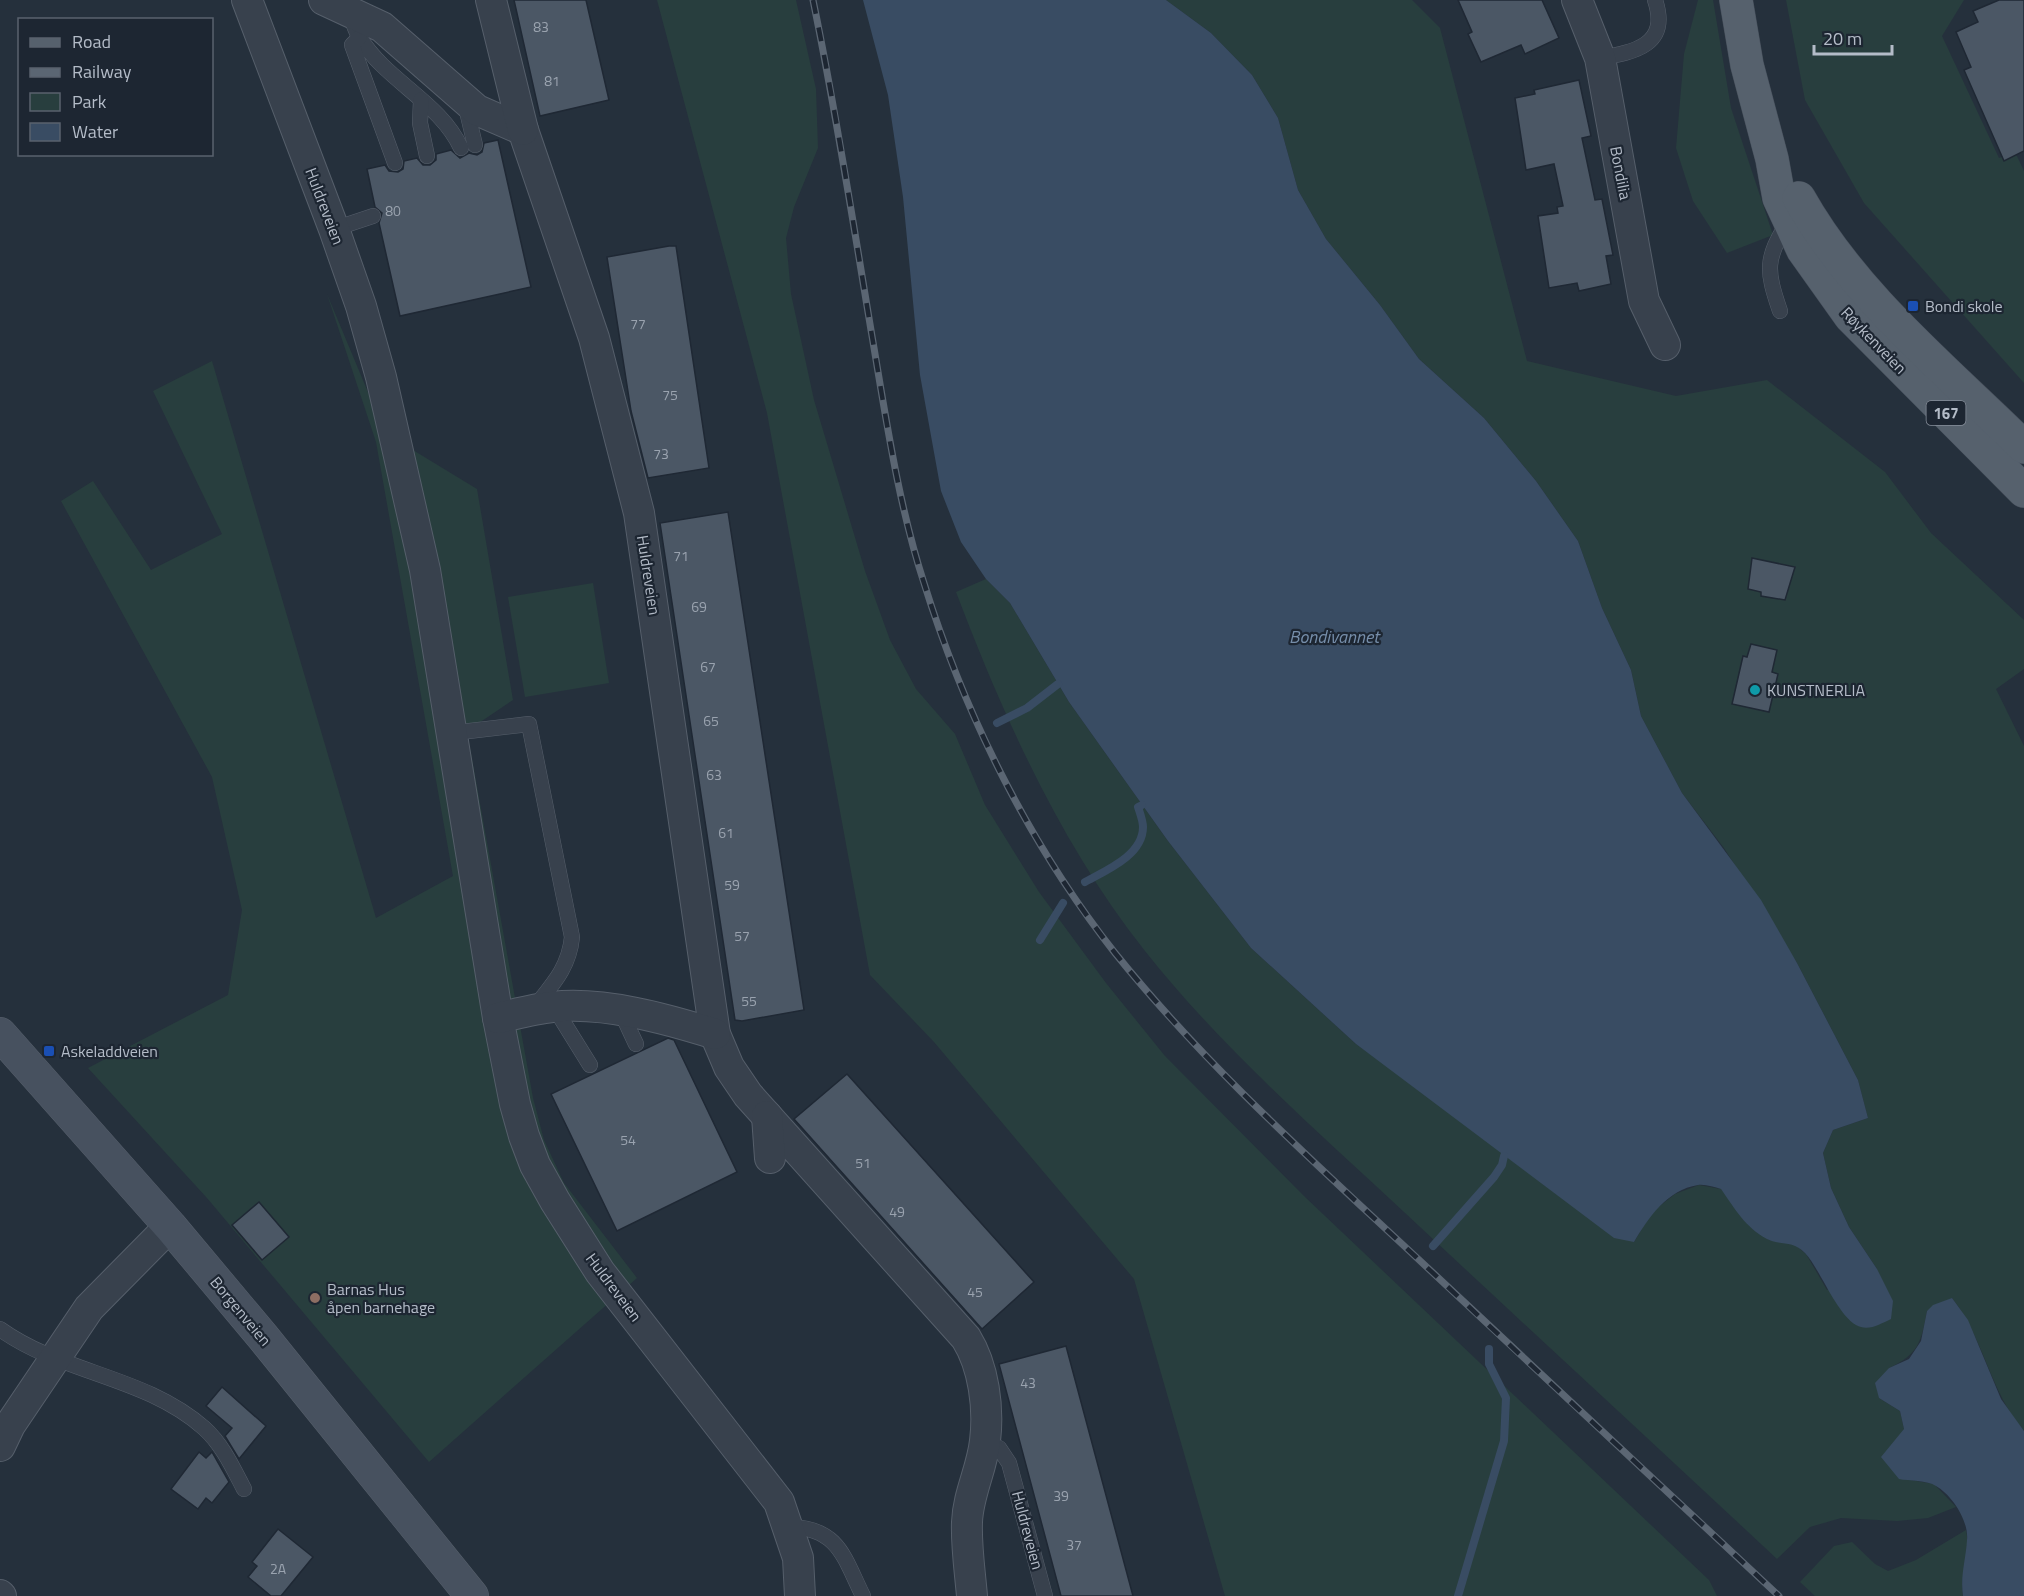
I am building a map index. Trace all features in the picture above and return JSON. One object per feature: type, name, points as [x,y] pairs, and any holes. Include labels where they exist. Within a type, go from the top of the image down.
[{"type":"main road","name":"Røykenveien","points":[[1736,0],[1754,96],[1772,159],[1779,198],[1788,222],[1818,275],[1850,316],[2023,486]]},
{"type":"main road","name":"Røykenveien","points":[[1772,159],[1795,190],[1818,231],[1862,287],[2024,447]]},
{"type":"street","name":"Huldreveien","points":[[247,0],[334,229],[361,306],[381,377],[425,570],[498,1018],[515,1104],[524,1136],[535,1165],[555,1201],[600,1272],[762,1477],[779,1502],[790,1527],[798,1558],[800,1596]]},
{"type":"street","name":"Huldreveien","points":[[491,0],[523,130],[594,338],[639,513],[715,1034],[729,1067],[748,1095],[966,1338],[975,1352],[981,1374],[985,1406],[985,1442],[971,1491],[967,1523],[972,1596]]},
{"type":"street","name":"Bondilia","points":[[1577,0],[1600,58],[1644,301],[1665,345]]},
{"type":"street","points":[[355,15],[477,110],[523,130]]},
{"type":"street","points":[[498,1018],[543,1009],[592,1007],[670,1020],[715,1034]]},
{"type":"street","name":"Borgenveien","points":[[0,1034],[170,1226],[368,1464],[472,1596]]},
{"type":"street","points":[[767,1116],[770,1158]]},
{"type":"street","points":[[0,1446],[10,1425],[89,1308],[170,1226]]},
{"type":"lane","points":[[1600,58],[1626,53],[1652,40],[1660,22],[1655,0]]},
{"type":"lane","points":[[355,15],[371,54],[468,146],[464,100]]},
{"type":"lane","points":[[355,15],[352,45],[395,163]]},
{"type":"lane","points":[[421,100],[420,123],[427,156]]},
{"type":"lane","points":[[334,229],[373,216]]},
{"type":"lane","points":[[1780,311],[1769,279],[1774,245],[1788,222]]},
{"type":"lane","points":[[452,733],[529,724],[572,937],[570,956],[543,1009],[590,1065]]},
{"type":"lane","points":[[621,1012],[636,1044]]},
{"type":"lane","points":[[0,1329],[54,1358],[129,1383],[173,1404],[206,1430],[228,1458],[244,1489]]},
{"type":"lane","name":"Huldreveien","points":[[985,1442],[999,1448],[1009,1462],[1045,1596]]},
{"type":"lane","points":[[790,1527],[811,1528],[827,1535],[842,1554],[863,1596]]},
{"type":"green space","points":[[657,0],[796,0],[816,89],[818,148],[794,207],[786,238],[791,294],[814,400],[865,571],[890,640],[916,689],[955,734],[985,805],[1039,892],[1106,983],[1165,1056],[1305,1197],[1709,1580],[1717,1596],[1225,1596],[1134,1279],[934,1042],[870,975],[767,413]]},
{"type":"green space","points":[[1166,0],[1412,0],[1440,28],[1527,361],[1676,396],[1767,380],[1885,472],[1931,533],[2024,620],[2024,669],[1996,689],[2024,746],[2024,1431],[2012,1416],[1972,1330],[1952,1298],[1927,1311],[1917,1346],[1907,1358],[1889,1368],[1879,1398],[1900,1411],[1904,1429],[1899,1478],[1934,1484],[1956,1507],[1928,1518],[1897,1521],[1841,1518],[1810,1527],[1777,1559],[1237,1054],[1174,986],[1115,910],[1087,868],[1037,779],[994,686],[956,592],[986,579],[1010,603],[1069,702],[1168,841],[1251,948],[1356,1044],[1634,1242],[1652,1212],[1675,1194],[1699,1185],[1721,1189],[1769,1240],[1793,1243],[1806,1254],[1827,1290],[1877,1269],[1849,1227],[1831,1188],[1823,1153],[1833,1130],[1868,1118],[1858,1080],[1797,963],[1724,848],[1682,793],[1641,716],[1631,670],[1602,608],[1578,541],[1536,481],[1484,418],[1419,359],[1380,305],[1326,239],[1298,190],[1278,118],[1252,75],[1211,33]]},
{"type":"green space","points":[[1698,0],[1713,0],[1731,108],[1773,235],[1727,253],[1693,201],[1676,148],[1684,54]]},
{"type":"green space","points":[[1786,0],[1964,0],[1942,36],[1999,158],[2015,152],[2024,171],[2024,383],[1864,203],[1805,100]]},
{"type":"green space","points":[[327,294],[385,433],[477,489],[513,700],[467,731],[533,1098],[544,1140],[564,1183],[637,1278],[429,1462],[207,1198],[88,1068],[228,995],[242,910],[212,777],[61,501],[93,481],[151,570],[222,534],[153,391],[212,361],[376,918],[453,876],[376,442]]},
{"type":"green space","points":[[593,583],[609,683],[525,697],[508,597]]},
{"type":"green space","points":[[1966,1530],[1963,1596],[1815,1596],[1800,1582],[1834,1546],[1852,1542],[1875,1564],[1888,1571],[1916,1560]]},
{"type":"water","name":"Bondivannet","points":[[863,0],[1166,0],[1211,33],[1252,75],[1278,118],[1298,190],[1326,239],[1380,305],[1419,359],[1484,418],[1536,481],[1578,541],[1602,608],[1631,670],[1641,716],[1682,793],[1761,900],[1797,963],[1858,1080],[1868,1118],[1833,1130],[1823,1153],[1831,1188],[1849,1227],[1877,1269],[1893,1301],[1891,1319],[1865,1328],[1856,1325],[1842,1311],[1805,1253],[1796,1246],[1767,1239],[1752,1229],[1721,1189],[1701,1185],[1677,1192],[1653,1214],[1634,1242],[1614,1238],[1356,1044],[1251,948],[1168,841],[1069,702],[1010,603],[986,579],[961,542],[941,491],[920,375],[903,197],[888,95]]},
{"type":"water","points":[[1952,1298],[1968,1320],[2001,1399],[2024,1431],[2024,1596],[1963,1596],[1962,1581],[1967,1533],[1958,1509],[1942,1490],[1932,1484],[1899,1479],[1881,1457],[1904,1429],[1900,1411],[1879,1398],[1875,1383],[1889,1368],[1909,1359],[1921,1341],[1927,1311],[1933,1305]]},
{"type":"building","points":[[514,0],[586,0],[609,100],[540,116]]},
{"type":"building","points":[[1458,0],[1542,0],[1559,38],[1525,54],[1521,45],[1481,62],[1468,34],[1472,32]]},
{"type":"building","points":[[1999,0],[2024,0],[2024,151],[2004,161],[1964,70],[1971,67],[1956,32],[1978,22],[1973,11]]},
{"type":"building","points":[[1579,80],[1591,136],[1582,138],[1595,200],[1602,199],[1613,255],[1606,256],[1611,284],[1579,291],[1577,283],[1549,288],[1538,216],[1558,213],[1557,207],[1563,206],[1554,164],[1526,170],[1515,98],[1535,94],[1534,90]]},
{"type":"building","points":[[498,140],[531,287],[400,316],[379,223],[382,213],[375,207],[367,169],[385,165],[389,171],[398,172],[403,169],[404,161],[417,158],[423,165],[430,165],[436,160],[436,154],[451,150],[460,158],[469,153],[477,155],[482,152],[484,143]]},
{"type":"building","points":[[676,246],[709,468],[648,478],[631,411],[607,257]]},
{"type":"building","points":[[728,512],[804,1010],[742,1021],[735,1020],[660,523]]},
{"type":"building","points":[[1752,558],[1795,567],[1785,600],[1761,596],[1761,592],[1748,589]]},
{"type":"building","name":"KUNSTNERLIA","points":[[1751,644],[1777,650],[1772,672],[1778,674],[1769,712],[1732,704],[1743,656],[1747,657]]},
{"type":"building","points":[[668,1038],[674,1040],[737,1172],[617,1231],[551,1094]]},
{"type":"building","points":[[847,1074],[1034,1282],[982,1329],[794,1119]]},
{"type":"building","points":[[259,1202],[289,1237],[262,1260],[232,1225]]},
{"type":"building","points":[[1066,1346],[1133,1596],[1061,1596],[999,1364]]},
{"type":"building","points":[[222,1387],[266,1426],[239,1459],[225,1436],[232,1428],[206,1406]]},
{"type":"building","points":[[199,1452],[206,1458],[212,1452],[229,1482],[212,1503],[206,1498],[198,1509],[171,1489]]},
{"type":"building","points":[[278,1529],[313,1557],[281,1596],[271,1596],[248,1577],[257,1566],[252,1562]]},
{"type":"waterway","points":[[997,723],[1027,708],[1058,684]]},
{"type":"waterway","points":[[1085,882],[1113,867],[1137,846],[1143,827],[1138,807],[1142,805]]},
{"type":"waterway","points":[[1040,940],[1063,903]]},
{"type":"waterway","points":[[1433,1246],[1494,1177],[1502,1165],[1504,1156]]},
{"type":"waterway","points":[[1458,1596],[1504,1441],[1506,1398],[1489,1364],[1489,1349]]},
{"type":"railway","points":[[813,0],[837,125],[888,429],[915,553],[940,632],[980,729],[1003,777],[1055,868],[1115,953],[1222,1073],[1299,1148],[1779,1596]]},
{"type":"place","name":"Bondi skole","points":[[1913,306]]},
{"type":"place","name":"KUNSTNERLIA","points":[[1755,690]]},
{"type":"place","name":"Askeladdveien","points":[[49,1051]]},
{"type":"place","name":"Barnas Hus åpen barnehage","points":[[315,1298]]}]
